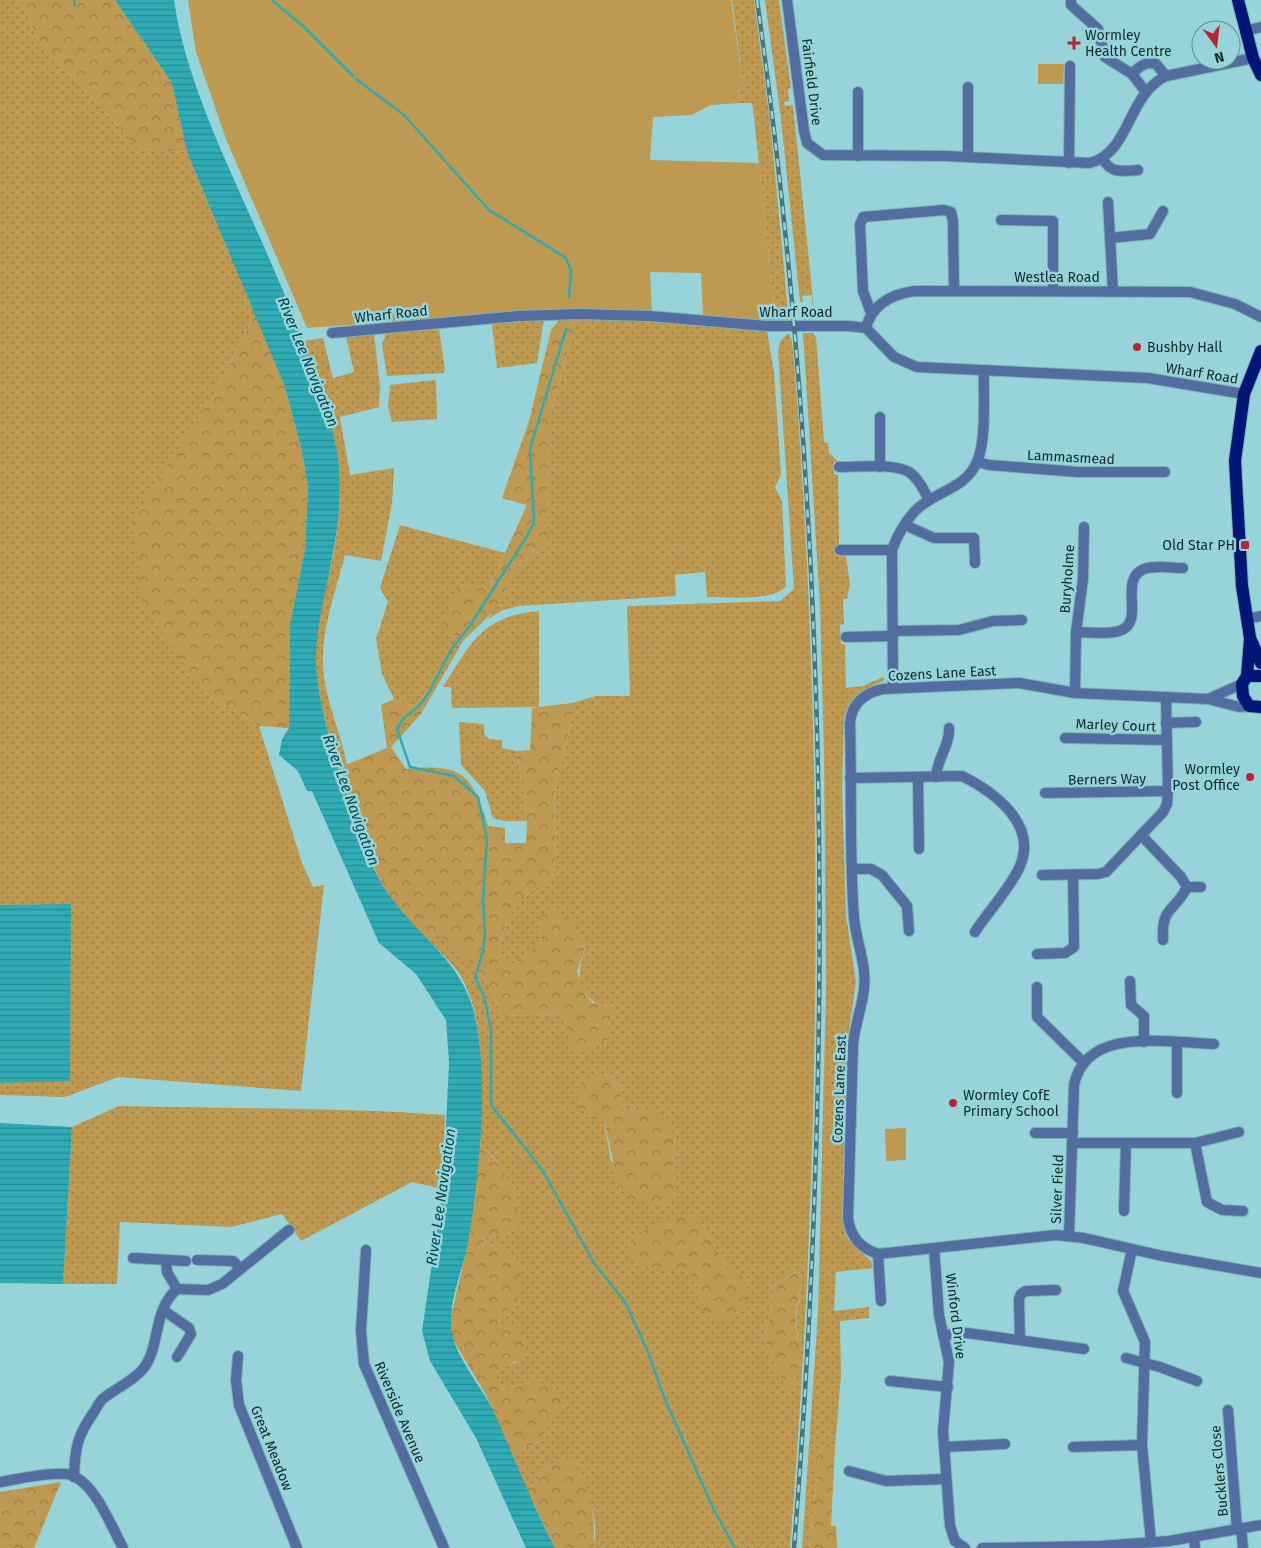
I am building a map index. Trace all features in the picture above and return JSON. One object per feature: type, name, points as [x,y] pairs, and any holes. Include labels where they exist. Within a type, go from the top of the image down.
[{"type":"main road","points":[[1238,0],[1245,31],[1261,75]]},
{"type":"main road","points":[[1261,351],[1244,394],[1235,461],[1239,552],[1247,619],[1250,638],[1261,663]]},
{"type":"main road","points":[[1250,638],[1244,680],[1257,710]]},
{"type":"main road","points":[[1244,680],[1261,676]]},
{"type":"street","name":"Fairfield Drive","points":[[788,0],[801,115],[807,143],[823,155],[968,157],[1069,163],[1090,163],[1103,160]]},
{"type":"street","points":[[1071,0],[1071,5],[1098,29],[1105,57],[1132,74],[1146,91]]},
{"type":"street","points":[[1245,31],[1261,27]]},
{"type":"street","points":[[1138,170],[1113,171],[1107,167],[1103,160],[1119,139],[1150,85],[1166,76],[1254,58]]},
{"type":"street","points":[[1132,74],[1140,65],[1148,62],[1160,66],[1166,76]]},
{"type":"street","points":[[1069,163],[1070,66]]},
{"type":"street","points":[[968,87],[968,157]]},
{"type":"street","points":[[858,92],[858,156]]},
{"type":"street","points":[[1108,202],[1113,292]]},
{"type":"street","points":[[866,328],[871,313],[863,291],[860,226],[863,217],[944,210],[951,212],[953,221],[954,291]]},
{"type":"street","points":[[1110,238],[1150,234],[1163,211]]},
{"type":"street","points":[[1001,220],[1053,221],[1053,291]]},
{"type":"street","name":"Westlea Road","points":[[871,313],[889,298],[898,294],[915,291],[1190,292],[1235,304],[1261,317]]},
{"type":"street","name":"Wharf Road","points":[[332,333],[519,316],[579,314],[649,316],[767,326],[848,326],[866,328],[889,353],[909,365],[926,368],[1148,378],[1244,394]]},
{"type":"street","points":[[893,688],[892,550],[905,525],[915,511],[961,482],[972,472],[977,462],[982,439],[984,370]]},
{"type":"street","points":[[880,418],[880,467]]},
{"type":"street","name":"Lammasmead","points":[[977,462],[989,466],[1078,472],[1165,472]]},
{"type":"street","points":[[839,467],[898,468],[909,472],[917,479],[930,500]]},
{"type":"street","points":[[905,525],[934,538],[974,538],[975,563]]},
{"type":"street","name":"Buryholme","points":[[1075,693],[1076,632],[1083,579],[1084,528]]},
{"type":"street","points":[[840,550],[892,550]]},
{"type":"street","name":"Buryholme","points":[[1076,632],[1114,632],[1122,630],[1131,619],[1132,584],[1136,575],[1150,568],[1183,568]]},
{"type":"street","points":[[1247,619],[1261,616]]},
{"type":"street","points":[[846,637],[953,631],[993,621],[1022,620]]},
{"type":"street","name":"Cozens Lane East","points":[[1208,699],[1244,680]]},
{"type":"street","name":"Cozens Lane East","points":[[878,1254],[867,1249],[856,1240],[848,1220],[853,1044],[864,989],[865,973],[857,944],[852,869],[851,714],[858,702],[867,694],[893,688],[1019,683],[1075,693],[1208,699],[1257,710]]},
{"type":"street","points":[[1042,875],[1098,874],[1106,872],[1163,812],[1167,804],[1168,791],[1166,697]]},
{"type":"street","points":[[1166,723],[1196,722]]},
{"type":"street","points":[[936,777],[938,761],[948,743],[949,728]]},
{"type":"street","name":"Marley Court","points":[[1065,738],[1167,740]]},
{"type":"street","points":[[850,778],[962,776],[973,782],[1012,812],[1018,820],[1022,831],[1023,856],[1020,867],[975,932]]},
{"type":"street","points":[[918,777],[919,849]]},
{"type":"street","name":"Berners Way","points":[[1045,793],[1168,791]]},
{"type":"street","points":[[1141,836],[1181,877],[1187,887]]},
{"type":"street","points":[[852,869],[871,869],[882,874],[907,906],[909,931]]},
{"type":"street","points":[[1037,954],[1065,953],[1074,946],[1072,875]]},
{"type":"street","points":[[1187,887],[1201,887]]},
{"type":"street","points":[[1163,940],[1166,914],[1187,887]]},
{"type":"street","points":[[1130,981],[1131,1005],[1144,1016],[1144,1042]]},
{"type":"street","points":[[1037,986],[1037,1017],[1084,1062],[1104,1048],[1116,1044],[1144,1042],[1214,1044]]},
{"type":"street","points":[[1177,1043],[1178,1093]]},
{"type":"street","name":"Silver Field","points":[[1069,1236],[1074,1085],[1084,1062]]},
{"type":"street","name":"Silver Field","points":[[1035,1133],[1126,1143],[1195,1143],[1239,1132]]},
{"type":"street","points":[[1124,1212],[1126,1143]]},
{"type":"street","points":[[1195,1143],[1207,1202],[1222,1210],[1243,1211]]},
{"type":"street","points":[[177,1289],[208,1290],[222,1284],[289,1230]]},
{"type":"street","points":[[882,1301],[878,1254],[1032,1236],[1069,1236],[1261,1273]]},
{"type":"street","name":"Winford Drive","points":[[934,1248],[943,1335],[949,1362],[943,1423],[950,1526],[955,1541],[964,1548]]},
{"type":"street","points":[[1132,1249],[1123,1291],[1144,1337],[1142,1445],[1151,1542]]},
{"type":"street","name":"Riverside Avenue","points":[[366,1250],[361,1331],[364,1364],[444,1548]]},
{"type":"street","points":[[133,1258],[186,1261]]},
{"type":"street","points":[[166,1260],[167,1272],[177,1289]]},
{"type":"street","points":[[197,1260],[233,1261],[240,1269]]},
{"type":"street","points":[[74,1477],[75,1448],[82,1429],[104,1398],[143,1369],[163,1310],[177,1289]]},
{"type":"street","points":[[1020,1340],[1021,1294],[1026,1291],[1056,1290]]},
{"type":"street","points":[[163,1310],[189,1328],[191,1334],[177,1357]]},
{"type":"street","points":[[943,1335],[967,1333],[1084,1349]]},
{"type":"street","name":"Great Meadow","points":[[238,1356],[236,1380],[240,1404],[297,1548]]},
{"type":"street","points":[[1126,1358],[1160,1367],[1196,1381]]},
{"type":"street","points":[[890,1381],[948,1387]]},
{"type":"street","name":"Bucklers Close","points":[[1228,1410],[1239,1529],[1243,1548]]},
{"type":"street","points":[[944,1447],[1005,1444]]},
{"type":"street","points":[[1073,1447],[1142,1445]]},
{"type":"street","points":[[849,1471],[886,1481],[946,1479]]},
{"type":"street","points":[[0,1482],[51,1475],[66,1474],[74,1477],[87,1485],[96,1498],[123,1548]]},
{"type":"street","points":[[982,1548],[1101,1547],[1194,1537],[1261,1525]]},
{"type":"street","points":[[1194,1537],[1195,1548]]},
{"type":"green space","points":[[0,0],[22,0],[36,37],[139,149],[187,152],[255,314],[216,391],[202,691],[259,726],[302,863],[313,887],[324,885],[301,1091],[118,1077],[65,1097],[0,1095]]},
{"type":"green space","points":[[22,0],[115,0],[172,83],[187,152],[139,149],[36,37]]},
{"type":"green space","points":[[188,0],[731,0],[743,86],[738,88],[740,103],[711,105],[691,115],[653,117],[650,160],[759,163],[776,321],[703,316],[701,273],[650,272],[652,313],[592,309],[550,310],[307,328],[226,139],[196,52]]},
{"type":"green space","points":[[732,0],[754,0],[770,121],[789,321],[776,321],[753,109],[752,103],[740,103],[738,87],[743,86]]},
{"type":"green space","points":[[765,0],[779,0],[791,88],[788,89],[789,101],[784,102],[785,106],[793,105],[815,319],[803,320],[801,305],[803,305],[804,311],[813,310],[812,295],[802,296],[803,302],[800,302],[781,119]]},
{"type":"green space","points":[[1038,64],[1064,64],[1063,84],[1038,84]]},
{"type":"green space","points":[[255,314],[285,387],[302,451],[308,487],[305,550],[290,624],[289,728],[259,726],[202,691],[142,602],[133,518],[216,391]]},
{"type":"green space","points":[[623,318],[767,331],[774,372],[781,475],[775,487],[782,501],[786,586],[780,591],[761,597],[707,597],[705,572],[675,575],[676,596],[519,606],[503,610],[488,619],[504,595],[515,568],[547,545],[548,422],[577,319]]},
{"type":"green space","points":[[577,319],[548,422],[547,545],[515,568],[504,595],[495,610],[463,641],[450,632],[444,622],[453,595],[461,584],[489,588],[527,505],[502,498],[529,421],[551,330],[559,320]]},
{"type":"green space","points":[[544,320],[537,363],[497,368],[492,324]]},
{"type":"green space","points":[[439,329],[445,370],[443,373],[387,376],[382,345],[386,333]]},
{"type":"green space","points":[[803,333],[813,333],[816,337],[824,442],[828,443],[829,453],[839,462],[833,462],[834,474],[838,475],[839,545],[836,546],[837,556],[846,556],[850,584],[847,599],[843,599],[844,624],[840,625],[841,644],[845,644],[846,688],[863,686],[883,677],[885,680],[866,689],[855,697],[848,706],[844,718],[842,787],[846,915],[856,982],[847,1044],[842,1221],[848,1239],[871,1261],[873,1268],[836,1272],[834,1311],[869,1307],[869,1318],[840,1321],[841,1375],[835,1448],[827,1443],[820,1447],[809,1548],[802,1548],[818,1313],[826,989],[824,751],[820,605]]},
{"type":"green space","points":[[374,334],[380,386],[379,407],[340,417],[350,475],[394,468],[392,503],[381,561],[345,555],[324,639],[324,680],[347,765],[338,768],[321,704],[316,650],[319,623],[337,531],[340,496],[339,469],[337,451],[328,413],[304,341],[323,338],[333,378],[354,372],[346,337]]},
{"type":"green space","points":[[787,334],[790,334],[793,347],[803,497],[811,647],[815,797],[816,948],[813,1098],[801,1398],[790,1548],[590,1548],[594,1541],[594,1519],[592,1506],[577,1463],[563,1458],[546,1467],[536,1482],[526,1488],[511,1454],[544,1440],[531,1382],[502,1389],[494,1372],[517,1362],[499,1324],[501,1314],[513,1308],[482,1248],[486,1237],[517,1231],[497,1161],[480,1142],[480,1055],[474,1010],[468,990],[458,972],[429,941],[436,930],[464,954],[488,983],[502,1016],[560,1014],[608,1039],[608,1026],[614,1011],[602,1006],[586,995],[580,981],[585,948],[539,918],[542,942],[515,963],[505,964],[499,952],[507,919],[528,894],[552,877],[555,856],[555,793],[568,737],[572,703],[596,696],[630,696],[628,606],[780,601],[794,589],[778,351],[780,342]],"holes":[[[605,1074],[621,1087],[622,1103],[626,1111],[655,1110],[675,1137],[672,1164],[675,1198],[650,1199],[611,1161],[604,1120]],[[698,1217],[725,1264],[749,1280],[746,1290],[698,1303],[698,1282],[680,1267]],[[794,1272],[801,1273],[797,1316],[798,1350],[787,1390],[765,1341],[775,1286]]]},
{"type":"green space","points":[[436,380],[437,419],[392,422],[388,406],[390,385]]},
{"type":"green space","points":[[400,525],[505,553],[489,588],[461,584],[450,632],[463,641],[439,683],[435,682],[414,707],[394,699],[382,674],[376,639],[388,602],[380,588]]},
{"type":"green space","points":[[539,611],[539,707],[452,708],[451,687],[443,687],[462,657],[480,634],[504,619]]},
{"type":"green space","points":[[436,682],[439,683],[421,714],[391,747],[406,769],[440,768],[452,770],[462,775],[470,783],[476,794],[488,826],[505,828],[505,843],[526,843],[527,821],[517,751],[530,750],[532,708],[572,703],[568,737],[555,793],[555,856],[552,877],[528,894],[507,919],[499,952],[505,964],[515,963],[542,942],[539,918],[549,910],[575,923],[585,948],[577,972],[585,995],[593,1003],[609,1003],[614,1011],[608,1026],[608,1039],[596,1046],[575,1050],[560,1014],[502,1016],[488,983],[464,954],[436,931],[429,941],[392,901],[372,864],[353,817],[338,768],[387,748],[381,705],[394,699],[414,707]]},
{"type":"green space","points":[[459,722],[484,724],[484,734],[489,739],[502,740],[502,748],[517,751],[527,821],[504,821],[493,818],[485,791],[461,765]]},
{"type":"green space","points":[[605,1074],[621,1087],[622,1103],[626,1111],[655,1109],[675,1137],[672,1164],[675,1198],[668,1205],[654,1206],[650,1199],[631,1200],[618,1183],[604,1120],[589,1118],[578,1105],[579,1087],[587,1078]]},
{"type":"green space","points":[[119,1106],[323,1109],[445,1115],[443,1189],[412,1182],[301,1241],[282,1214],[231,1227],[120,1222],[117,1284],[63,1284],[72,1127]]},
{"type":"green space","points":[[906,1128],[906,1160],[886,1161],[885,1129]]},
{"type":"green space","points":[[480,1142],[496,1161],[510,1183],[518,1206],[519,1219],[517,1231],[486,1237],[482,1247],[504,1246],[520,1267],[521,1294],[513,1308],[501,1314],[499,1323],[517,1327],[525,1340],[526,1356],[495,1373],[502,1389],[531,1382],[552,1385],[562,1397],[564,1408],[543,1420],[544,1440],[511,1454],[486,1395],[452,1338],[450,1320],[467,1248]]},
{"type":"green space","points":[[685,1215],[698,1217],[725,1264],[749,1280],[746,1290],[748,1304],[728,1320],[709,1319],[698,1303],[698,1282],[680,1267],[650,1269],[630,1253],[631,1237],[661,1222]]},
{"type":"green space","points":[[795,1272],[801,1273],[801,1289],[796,1315],[799,1348],[795,1385],[787,1391],[765,1341],[775,1286]]},
{"type":"green space","points":[[827,1443],[835,1448],[831,1526],[836,1526],[837,1548],[809,1548],[820,1446]]},
{"type":"green space","points":[[563,1458],[577,1463],[591,1503],[594,1535],[593,1546],[590,1548],[555,1548],[526,1488],[536,1482],[546,1467]]},
{"type":"green space","points":[[61,1482],[34,1548],[0,1548],[0,1492]]},
{"type":"water","name":"River Lee Navigation","points":[[115,0],[174,0],[182,41],[201,100],[294,317],[330,421],[339,464],[340,491],[337,532],[317,638],[316,664],[320,695],[341,779],[354,820],[377,875],[392,899],[460,979],[468,994],[474,1012],[479,1038],[481,1066],[482,1096],[479,1158],[468,1243],[451,1314],[452,1335],[461,1357],[494,1412],[555,1548],[526,1548],[476,1438],[430,1361],[422,1331],[443,1189],[449,1062],[446,1020],[416,974],[379,943],[312,791],[307,791],[298,771],[279,755],[282,739],[289,728],[290,624],[305,550],[308,488],[302,451],[285,387],[187,152],[172,83]]},
{"type":"water","points":[[71,904],[70,1081],[0,1083],[0,905]]},
{"type":"water","points":[[0,1123],[72,1127],[63,1284],[0,1283]]},
{"type":"waterway","points":[[74,0],[75,5]]},
{"type":"waterway","points":[[272,0],[303,26],[353,76]]},
{"type":"waterway","points":[[356,79],[404,115],[489,210],[566,258],[571,271],[569,297]]},
{"type":"waterway","points":[[566,329],[530,449],[534,522],[469,627],[451,650],[429,692],[419,706],[403,719],[397,729],[410,767],[454,776],[478,797],[487,839],[483,901],[485,935],[483,951],[475,978],[484,996],[491,1029],[491,1105],[543,1171],[594,1263],[625,1302],[648,1352],[664,1397],[713,1508],[735,1548]]},
{"type":"railway","points":[[757,0],[781,192],[799,385],[811,579],[818,773],[819,967],[816,1161],[807,1355],[794,1548]]},
{"type":"place","name":"Wormley Health Centre","points":[[1074,43]]},
{"type":"place","name":"Bushby Hall","points":[[1137,347]]},
{"type":"place","name":"Old Star PH","points":[[1245,545]]},
{"type":"place","name":"Wormley Post Office","points":[[1250,777]]},
{"type":"place","name":"Wormley CofE Primary School","points":[[953,1103]]}]
